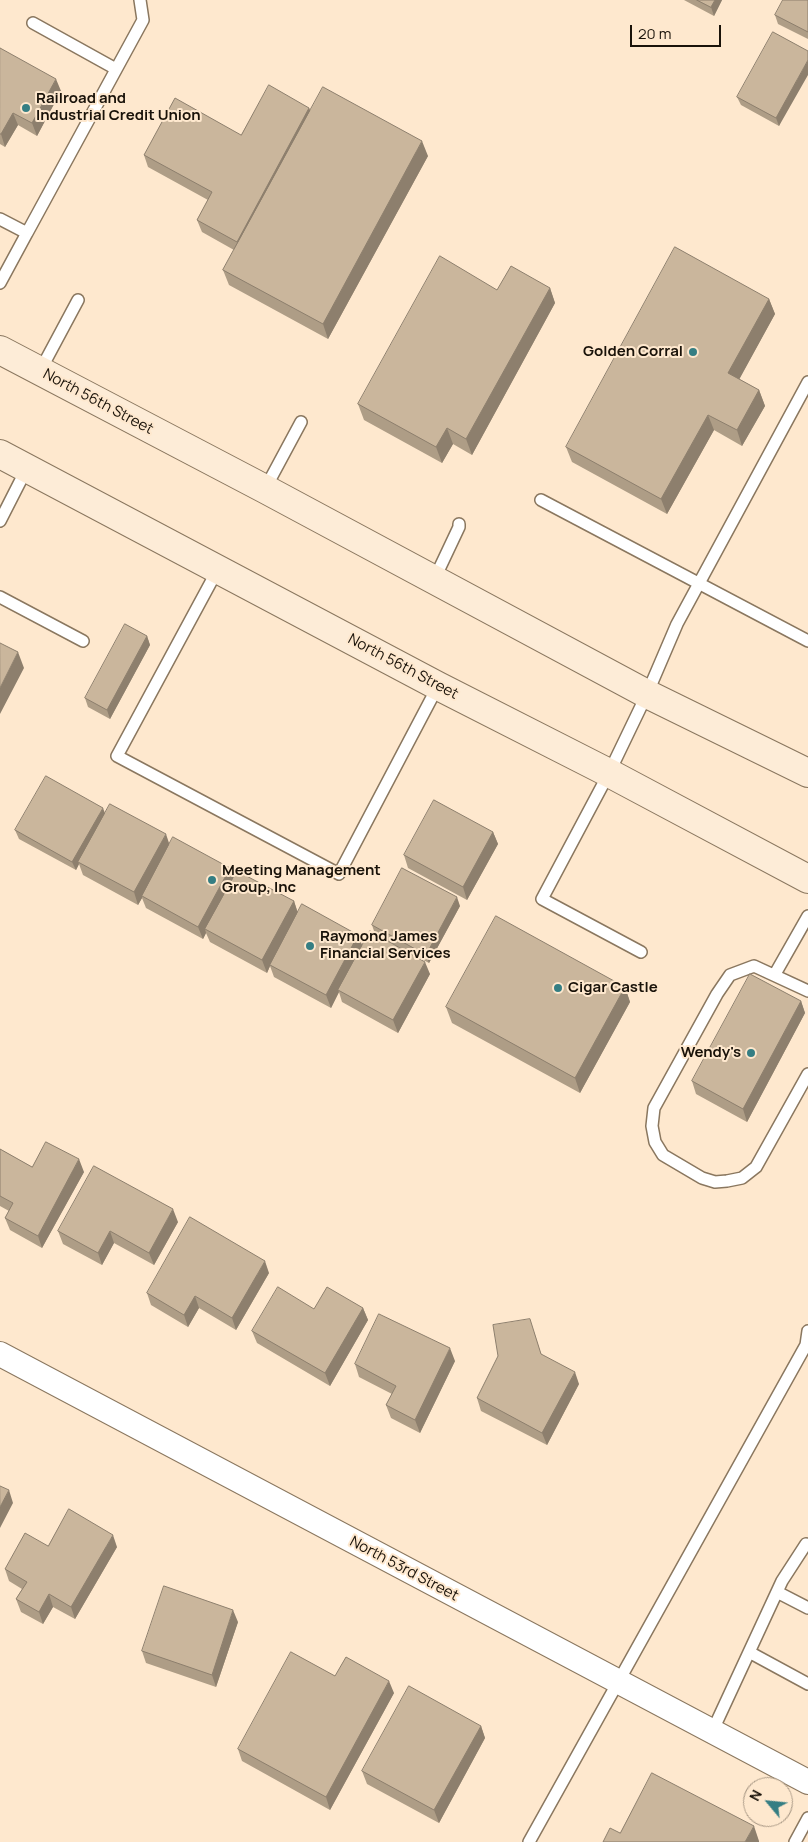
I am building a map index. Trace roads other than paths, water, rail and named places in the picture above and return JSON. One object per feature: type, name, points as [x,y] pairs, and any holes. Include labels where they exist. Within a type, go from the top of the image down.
[{"type":"main road","name":"North 56th Street","points":[[0,350],[265,489],[647,694],[808,773]]},
{"type":"main road","name":"North 56th Street","points":[[0,454],[808,879]]},
{"type":"street","name":"North 53rd Street","points":[[0,1354],[808,1782]]},
{"type":"lane","points":[[0,283],[143,20],[140,0]]},
{"type":"lane","points":[[33,23],[116,69]]},
{"type":"lane","points":[[0,220],[27,233]]},
{"type":"lane","points":[[40,371],[78,300]]},
{"type":"lane","points":[[641,952],[542,899],[647,694],[677,624],[808,382]]},
{"type":"lane","points":[[265,489],[301,422]]},
{"type":"lane","points":[[0,521],[26,468]]},
{"type":"lane","points":[[540,500],[808,642]]},
{"type":"lane","points":[[434,580],[459,524]]},
{"type":"lane","points":[[218,569],[117,756],[339,874],[438,686]]},
{"type":"lane","points":[[0,597],[83,641]]},
{"type":"lane","points":[[776,974],[808,916]]},
{"type":"lane","points":[[808,991],[776,974],[754,966],[744,968],[730,975],[717,994],[654,1108],[652,1126],[655,1142],[664,1155],[702,1178],[721,1182],[742,1178],[756,1167],[808,1074]]},
{"type":"lane","points":[[530,1842],[807,1346],[808,1331]]},
{"type":"lane","points":[[712,1732],[777,1592],[806,1544]]},
{"type":"lane","points":[[777,1592],[808,1608]]},
{"type":"lane","points":[[749,1652],[808,1684]]},
{"type":"lane","points":[[795,1842],[808,1818]]},
{"type":"place","name":"Railroad and Industrial Credit Union","points":[[26,108]]},
{"type":"place","name":"Golden Corral","points":[[693,352]]},
{"type":"place","name":"Meeting Management Group, Inc","points":[[212,880]]},
{"type":"place","name":"Raymond James Financial Services","points":[[310,946]]},
{"type":"place","name":"Cigar Castle","points":[[558,988]]},
{"type":"place","name":"Wendy's","points":[[751,1053]]}]
